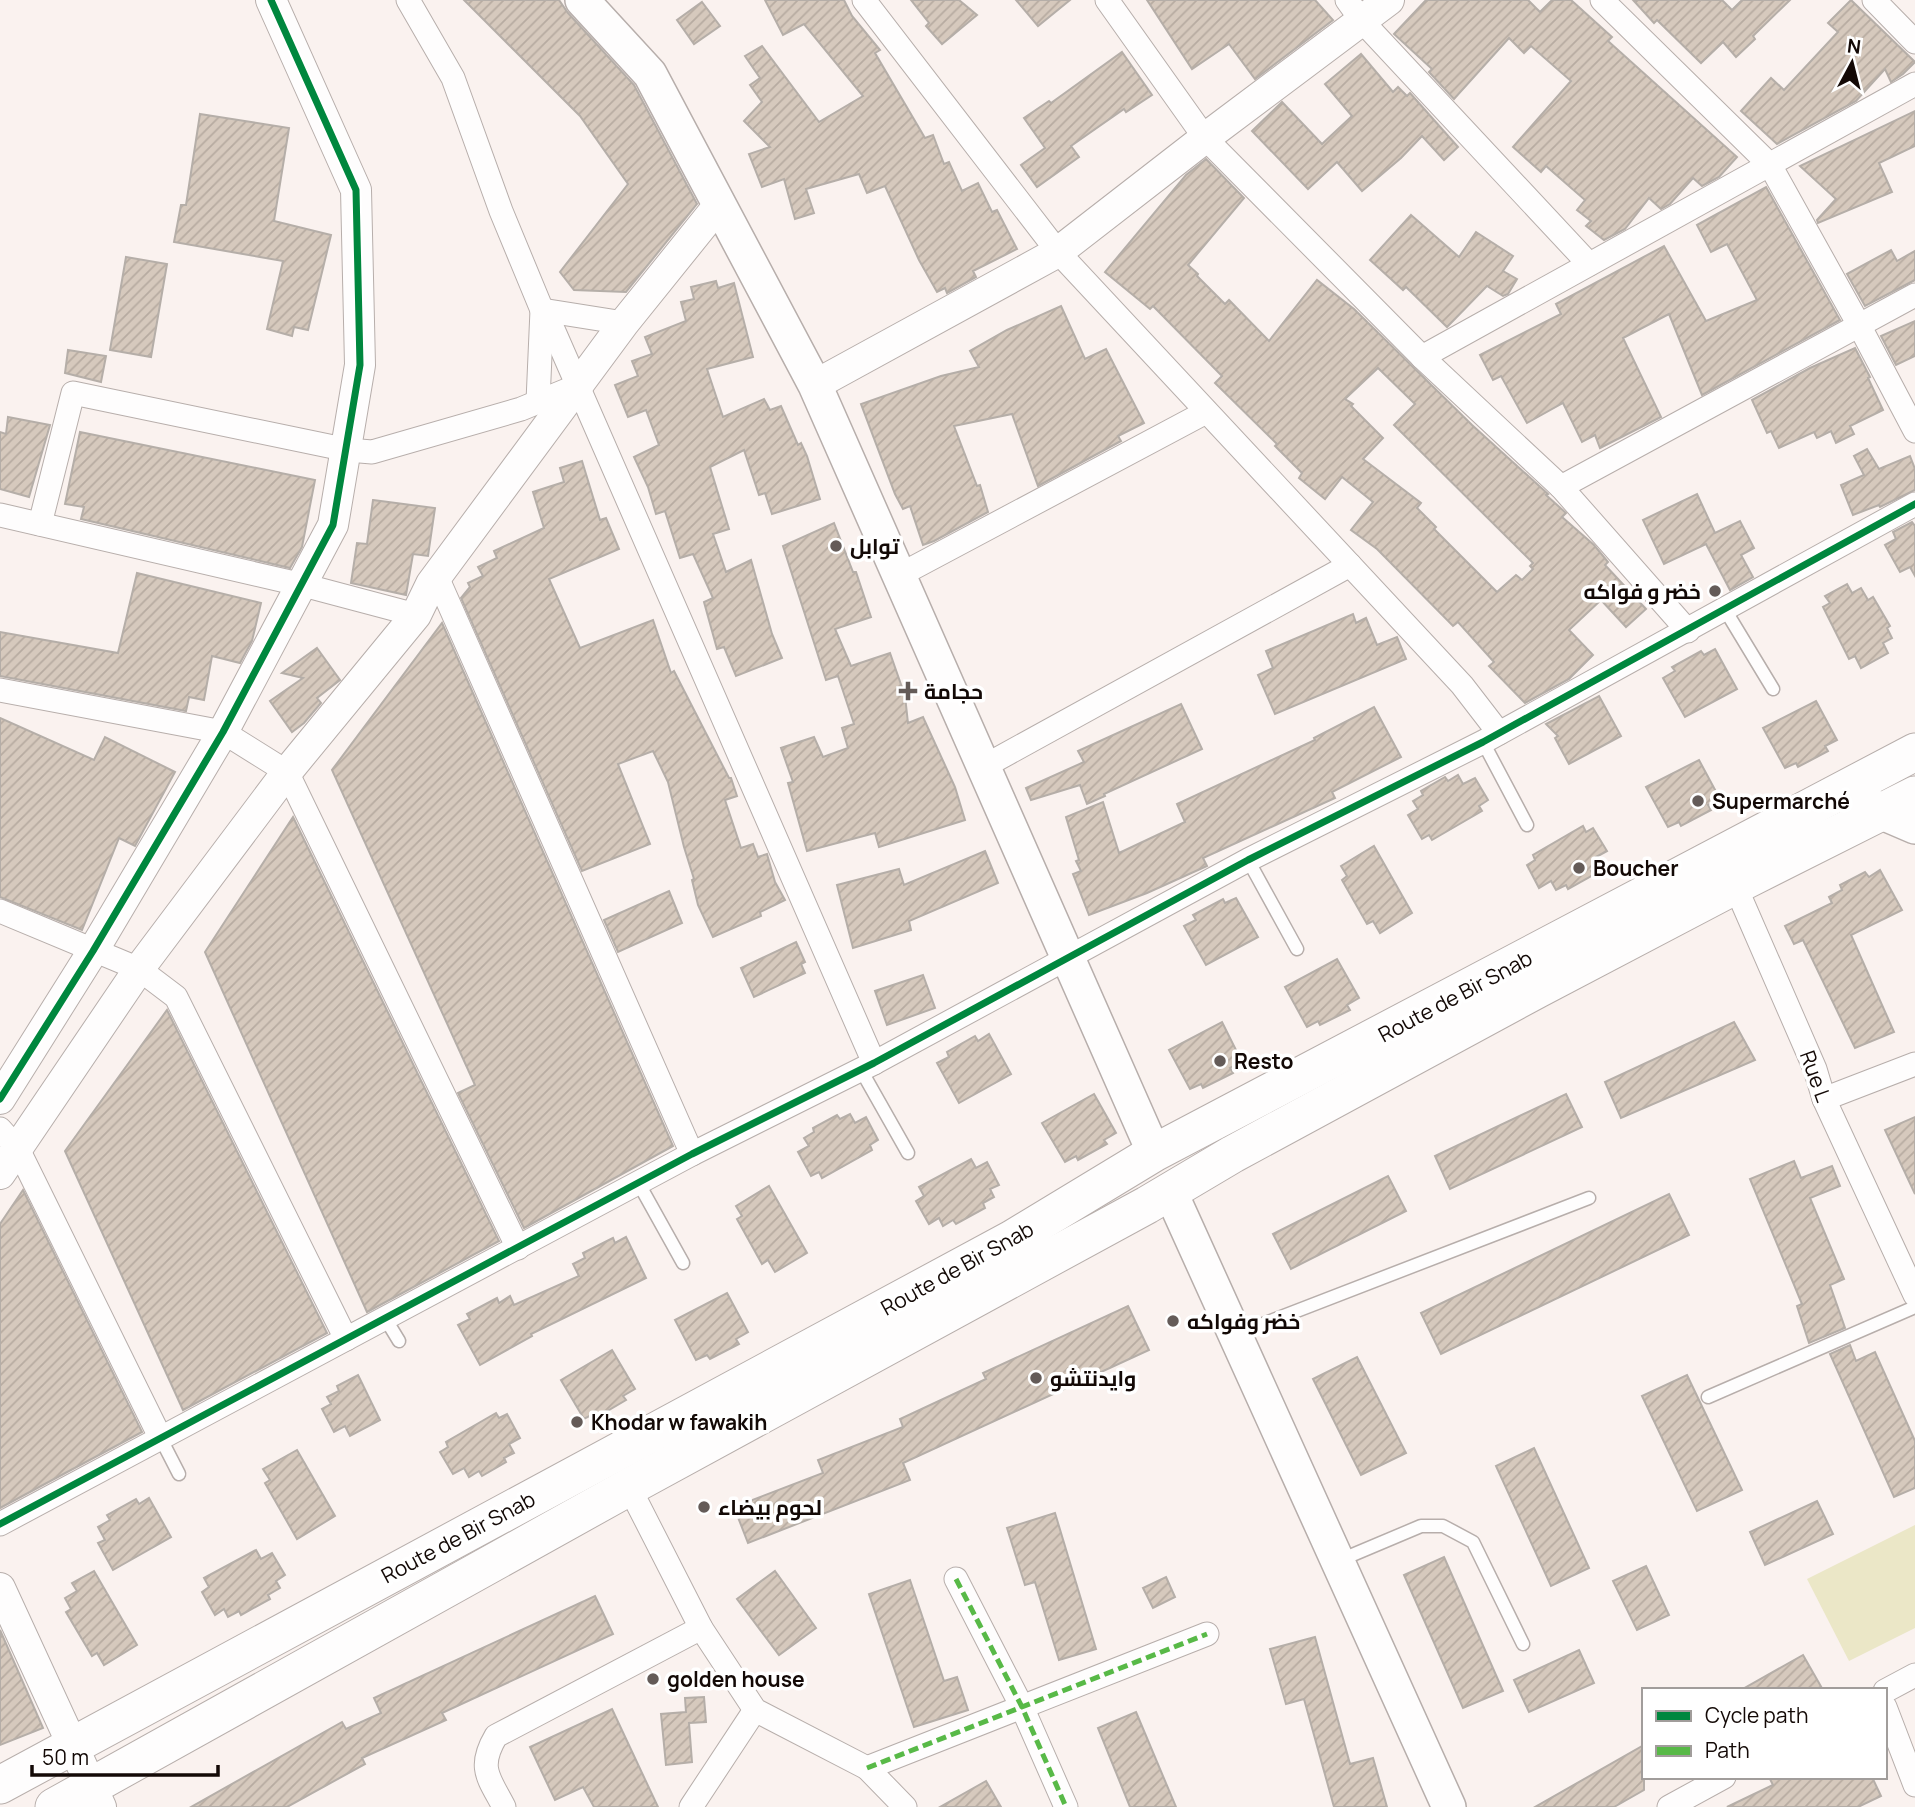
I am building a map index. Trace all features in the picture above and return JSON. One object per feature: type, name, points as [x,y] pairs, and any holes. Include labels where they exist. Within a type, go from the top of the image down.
[{"type":"main road","points":[[582,0],[650,74],[815,384],[1068,957],[1151,1156]]},
{"type":"main road","name":"Route de Bir Snab","points":[[54,1807],[97,1796],[629,1487],[1538,989],[1728,870],[1862,779],[1915,752]]},
{"type":"main road","points":[[1862,779],[1915,793]]},
{"type":"main road","points":[[1862,779],[1880,811],[1915,827]]},
{"type":"main road","name":"Route de Bir Snab","points":[[0,1785],[1012,1240],[1151,1156],[1728,870],[1880,811],[1915,793]]},
{"type":"main road","points":[[1151,1156],[1183,1161],[1169,1192],[1139,1201],[1129,1185],[1151,1156]]},
{"type":"main road","points":[[1169,1192],[1449,1807]]},
{"type":"street","points":[[0,1098],[93,951],[223,732],[334,525],[360,365],[356,190],[271,0]]},
{"type":"street","points":[[408,0],[453,78],[501,211],[542,310],[549,320],[868,1066]]},
{"type":"street","points":[[864,0],[1058,252],[1462,685],[1491,738]]},
{"type":"street","points":[[1107,0],[1205,138],[1422,357],[1560,487],[1688,631]]},
{"type":"street","points":[[815,384],[1058,252],[1205,138],[1355,11],[1389,0]]},
{"type":"street","points":[[1602,0],[1770,165],[1915,431]]},
{"type":"street","points":[[1874,0],[1915,41]]},
{"type":"street","points":[[1355,11],[1589,264]]},
{"type":"street","points":[[1422,357],[1915,84]]},
{"type":"street","points":[[0,1174],[9,1139],[287,772],[416,615],[437,577],[577,386],[719,205]]},
{"type":"street","points":[[1560,487],[1915,295]]},
{"type":"street","points":[[538,401],[542,310]]},
{"type":"street","points":[[542,310],[624,323]]},
{"type":"street","points":[[40,524],[73,393],[348,450],[372,452],[521,409],[577,386]]},
{"type":"street","points":[[898,576],[1206,412]]},
{"type":"street","points":[[0,1524],[692,1154],[868,1066],[1248,860],[1491,738],[1915,504]]},
{"type":"street","points":[[0,515],[303,585],[416,615]]},
{"type":"street","points":[[983,767],[1350,565]]},
{"type":"street","points":[[437,577],[692,1154]]},
{"type":"street","points":[[0,690],[223,732],[287,772],[518,1248]]},
{"type":"street","name":"Rue L","points":[[1728,870],[1815,1069],[1824,1099],[1915,1295]]},
{"type":"street","points":[[0,911],[139,969],[177,997],[346,1339]]},
{"type":"street","points":[[1824,1099],[1910,1066],[1915,1046]]},
{"type":"street","points":[[9,1139],[161,1439]]},
{"type":"street","points":[[629,1487],[701,1628],[755,1710],[867,1768],[905,1807]]},
{"type":"street","points":[[956,1578],[1022,1707],[1066,1807]]},
{"type":"street","points":[[1,1591],[97,1796]]},
{"type":"street","points":[[505,1807],[487,1774],[485,1754],[496,1736],[701,1628]]},
{"type":"street","points":[[867,1768],[1206,1634]]},
{"type":"street","points":[[1887,1690],[1915,1675]]},
{"type":"street","points":[[691,1807],[755,1710]]},
{"type":"street","points":[[1887,1712],[1915,1786]]},
{"type":"street","points":[[1684,1803],[1721,1779]]},
{"type":"lane","points":[[1724,608],[1773,689]]},
{"type":"lane","points":[[1491,738],[1527,825]]},
{"type":"lane","points":[[1248,860],[1297,949]]},
{"type":"lane","points":[[868,1066],[908,1153]]},
{"type":"lane","points":[[639,1184],[683,1263]]},
{"type":"lane","points":[[1235,1335],[1589,1198]]},
{"type":"lane","points":[[1708,1397],[1915,1307]]},
{"type":"lane","points":[[385,1318],[399,1341]]},
{"type":"lane","points":[[161,1439],[179,1474]]},
{"type":"lane","points":[[1338,1561],[1420,1526],[1443,1526],[1474,1542],[1523,1644]]},
{"type":"shaded area","points":[[1915,1525],[1915,1628],[1849,1661],[1807,1579]]},
{"type":"building","points":[[464,0],[559,0],[634,85],[697,204],[626,292],[574,290],[560,272],[628,184],[580,116]]},
{"type":"building","points":[[765,0],[844,0],[852,16],[880,50],[875,53],[925,138],[933,135],[944,164],[949,162],[962,191],[978,183],[992,212],[997,210],[1017,249],[973,271],[976,277],[947,293],[945,288],[937,292],[885,186],[867,193],[859,174],[806,189],[814,213],[795,219],[784,179],[762,187],[749,154],[770,147],[744,121],[762,102],[750,85],[760,78],[745,56],[762,46],[819,122],[863,96],[804,24],[783,35]]},
{"type":"building","points":[[911,0],[959,0],[977,15],[942,44],[926,26],[929,23]]},
{"type":"building","points":[[1016,0],[1070,0],[1038,26]]},
{"type":"building","points":[[1147,0],[1315,0],[1333,20],[1255,79],[1229,44],[1192,69]]},
{"type":"building","points":[[1426,0],[1528,0],[1540,12],[1552,0],[1571,0],[1612,37],[1608,41],[1737,157],[1719,177],[1702,186],[1693,178],[1670,204],[1661,209],[1649,198],[1625,229],[1604,240],[1586,226],[1591,221],[1577,210],[1585,200],[1546,166],[1541,172],[1513,147],[1571,81],[1531,46],[1524,53],[1509,38],[1454,99],[1429,72],[1432,69],[1394,34]]},
{"type":"building","points":[[1633,0],[1722,0],[1732,10],[1742,0],[1790,0],[1753,36],[1755,39],[1736,57],[1723,42],[1701,63],[1657,20],[1654,23]]},
{"type":"building","points":[[1851,0],[1915,62],[1891,82],[1885,69],[1856,101],[1777,144],[1741,111],[1771,78],[1784,90],[1838,32],[1828,23]]},
{"type":"building","points":[[702,2],[720,26],[694,44],[677,20]]},
{"type":"building","points":[[1122,52],[1152,95],[1126,112],[1124,109],[1071,146],[1079,157],[1037,187],[1021,165],[1045,148],[1024,118],[1049,101],[1051,103]]},
{"type":"building","points":[[1361,54],[1393,92],[1398,87],[1407,96],[1410,93],[1458,147],[1444,160],[1422,136],[1362,191],[1337,162],[1308,189],[1252,131],[1282,102],[1322,144],[1352,116],[1325,84]]},
{"type":"building","points":[[1915,111],[1915,146],[1879,163],[1892,192],[1818,223],[1817,220],[1836,199],[1800,166]]},
{"type":"building","points":[[200,114],[289,128],[274,221],[331,235],[308,330],[294,327],[292,336],[267,329],[283,261],[174,242],[181,205],[186,205]]},
{"type":"building","points":[[1206,159],[1244,198],[1188,265],[1225,304],[1229,300],[1269,341],[1317,280],[1354,309],[1472,425],[1548,494],[1546,495],[1566,513],[1562,517],[1594,545],[1608,562],[1605,565],[1646,609],[1626,627],[1601,600],[1569,630],[1593,655],[1569,679],[1525,703],[1489,666],[1494,662],[1458,622],[1453,626],[1377,549],[1351,530],[1373,502],[1342,477],[1325,499],[1299,478],[1302,473],[1275,446],[1277,444],[1215,383],[1222,376],[1153,306],[1150,309],[1105,272],[1186,175]],"holes":[[[1378,368],[1415,404],[1394,425],[1533,563],[1530,566],[1533,569],[1522,580],[1516,575],[1497,592],[1434,529],[1436,527],[1417,508],[1421,503],[1363,459],[1383,438],[1351,406],[1353,404],[1345,399]]]},
{"type":"building","points":[[1766,187],[1840,320],[1702,395],[1669,314],[1623,338],[1661,417],[1600,448],[1595,435],[1582,442],[1563,403],[1527,423],[1501,376],[1493,380],[1480,355],[1561,314],[1556,304],[1664,246],[1706,321],[1757,300],[1727,244],[1711,252],[1697,225]]},
{"type":"building","points":[[1411,215],[1459,257],[1476,232],[1513,256],[1503,271],[1517,279],[1508,294],[1503,296],[1487,286],[1447,327],[1406,287],[1403,290],[1370,260]]},
{"type":"building","points":[[1891,250],[1897,261],[1915,251],[1915,280],[1865,306],[1847,274]]},
{"type":"building","points":[[126,257],[167,264],[151,357],[110,350]]},
{"type":"building","points":[[716,281],[718,288],[734,283],[753,357],[707,369],[723,417],[764,399],[770,410],[781,406],[798,445],[801,443],[807,456],[820,499],[772,514],[765,493],[759,495],[744,450],[710,467],[729,529],[713,534],[726,572],[751,560],[772,634],[782,658],[736,676],[724,647],[717,649],[704,602],[713,598],[693,554],[680,558],[665,511],[656,514],[648,487],[634,457],[659,445],[646,410],[628,417],[615,385],[638,376],[632,361],[652,354],[645,337],[686,321],[681,302],[694,299],[691,287]]},
{"type":"building","points":[[1061,306],[1085,359],[1106,349],[1144,423],[1118,436],[1121,441],[1038,486],[1012,414],[954,426],[977,486],[980,485],[988,512],[923,545],[910,506],[903,509],[895,494],[861,404],[941,376],[979,367],[970,351],[1007,330]]},
{"type":"building","points":[[1915,321],[1915,356],[1896,365],[1881,336]]},
{"type":"building","points":[[1855,348],[1883,410],[1850,426],[1854,434],[1836,443],[1831,431],[1817,438],[1814,432],[1779,448],[1771,431],[1767,433],[1752,400],[1810,368]]},
{"type":"building","points":[[68,350],[106,356],[101,382],[65,373]]},
{"type":"building","points":[[8,417],[50,425],[29,497],[0,489],[0,432],[6,434]]},
{"type":"building","points":[[80,432],[315,480],[302,547],[290,568],[81,519],[84,507],[65,504]]},
{"type":"building","points":[[1867,449],[1879,469],[1910,456],[1915,469],[1915,490],[1880,507],[1879,505],[1853,515],[1841,485],[1864,475],[1854,456]]},
{"type":"building","points":[[582,461],[600,520],[606,518],[619,549],[549,579],[580,648],[653,620],[671,673],[674,671],[731,778],[737,796],[725,800],[741,848],[753,844],[758,857],[767,854],[775,882],[785,900],[760,912],[761,916],[713,937],[698,905],[692,880],[694,879],[668,782],[653,751],[618,764],[650,844],[582,871],[461,598],[470,587],[468,583],[483,576],[478,567],[497,558],[494,551],[544,528],[533,492],[564,482],[560,468]]},
{"type":"building","points":[[1697,494],[1715,533],[1740,521],[1754,548],[1741,555],[1753,577],[1730,590],[1706,544],[1664,564],[1643,520]]},
{"type":"building","points":[[373,500],[435,508],[428,556],[413,554],[406,595],[351,583],[357,543],[367,544]]},
{"type":"building","points":[[1912,522],[1915,526],[1915,576],[1910,567],[1900,572],[1885,545],[1896,539],[1893,532]]},
{"type":"building","points":[[834,523],[853,572],[856,572],[871,617],[835,629],[851,666],[890,653],[905,696],[908,723],[923,717],[955,787],[965,820],[879,847],[875,833],[807,851],[788,783],[793,782],[781,748],[814,737],[823,757],[848,748],[842,728],[854,724],[838,676],[826,680],[783,546]]},
{"type":"building","points":[[137,573],[261,603],[252,641],[240,663],[212,656],[204,700],[189,697],[186,711],[0,676],[0,632],[118,653]]},
{"type":"building","points":[[1847,584],[1852,593],[1861,588],[1868,600],[1873,597],[1890,626],[1887,628],[1892,638],[1883,643],[1888,653],[1861,668],[1855,656],[1849,659],[1823,607],[1830,603],[1825,596]]},
{"type":"building","points":[[1353,614],[1356,623],[1366,618],[1377,645],[1397,637],[1406,659],[1275,714],[1258,675],[1273,668],[1266,651]]},
{"type":"building","points":[[442,623],[673,1146],[524,1228],[458,1093],[475,1085],[332,770]]},
{"type":"building","points":[[317,648],[340,680],[317,698],[321,703],[304,723],[292,732],[270,701],[303,678],[282,673]]},
{"type":"building","points":[[1715,649],[1737,689],[1685,717],[1663,678],[1675,671],[1672,667],[1701,651],[1704,655]]},
{"type":"building","points":[[1599,696],[1621,736],[1569,764],[1555,738],[1558,736],[1546,724]]},
{"type":"building","points":[[1816,701],[1837,740],[1825,746],[1828,751],[1798,767],[1796,763],[1785,768],[1763,728]]},
{"type":"building","points":[[1181,704],[1202,749],[1087,804],[1080,785],[1031,800],[1026,788],[1084,762],[1078,751]]},
{"type":"building","points":[[1374,707],[1401,757],[1332,792],[1335,798],[1203,858],[1207,866],[1089,915],[1073,874],[1081,871],[1076,861],[1079,860],[1066,817],[1103,802],[1119,853],[1185,822],[1177,804],[1315,740],[1314,738]]},
{"type":"building","points":[[0,718],[94,760],[105,737],[175,772],[135,846],[119,838],[82,930],[0,897]]},
{"type":"building","points":[[1699,760],[1720,799],[1708,805],[1711,810],[1681,826],[1679,822],[1668,827],[1646,787]]},
{"type":"building","points":[[1458,775],[1463,784],[1475,778],[1488,800],[1479,806],[1482,811],[1432,840],[1429,835],[1422,839],[1408,815],[1418,809],[1413,801],[1423,795],[1421,791],[1445,777],[1448,781]]},
{"type":"building","points":[[293,817],[499,1241],[367,1312],[205,952]]},
{"type":"building","points":[[1583,826],[1586,832],[1593,828],[1607,851],[1596,857],[1601,866],[1591,871],[1593,875],[1568,889],[1566,885],[1556,890],[1551,881],[1539,888],[1527,865],[1535,860],[1533,855]]},
{"type":"building","points":[[1374,846],[1412,913],[1380,933],[1373,921],[1367,924],[1342,880],[1347,876],[1341,866]]},
{"type":"building","points":[[985,851],[998,883],[909,921],[911,930],[853,948],[837,885],[899,869],[904,885]]},
{"type":"building","points":[[1880,870],[1902,910],[1851,935],[1894,1032],[1855,1048],[1803,940],[1794,944],[1785,926],[1832,903],[1829,897],[1842,890],[1840,885],[1865,872],[1869,877]]},
{"type":"building","points":[[669,891],[682,923],[618,952],[604,920]]},
{"type":"building","points":[[1236,898],[1258,937],[1206,965],[1184,926],[1196,920],[1193,915],[1223,899],[1225,903]]},
{"type":"building","points":[[796,942],[805,962],[801,964],[805,973],[754,997],[741,968]]},
{"type":"building","points":[[1337,959],[1359,998],[1347,1005],[1350,1010],[1320,1025],[1318,1021],[1307,1027],[1285,987]]},
{"type":"building","points":[[923,975],[935,1008],[887,1025],[875,991]]},
{"type":"building","points":[[167,1010],[327,1333],[183,1410],[65,1151]]},
{"type":"building","points":[[1222,1022],[1242,1062],[1230,1068],[1233,1073],[1203,1088],[1201,1084],[1190,1089],[1169,1050]]},
{"type":"building","points":[[1734,1022],[1755,1060],[1621,1118],[1605,1082]]},
{"type":"building","points":[[989,1034],[1011,1074],[959,1103],[937,1063],[949,1057],[947,1052],[975,1036],[978,1041]]},
{"type":"building","points":[[1094,1094],[1116,1133],[1104,1140],[1107,1144],[1078,1160],[1076,1156],[1065,1162],[1042,1123]]},
{"type":"building","points":[[1566,1094],[1582,1127],[1450,1189],[1435,1156]]},
{"type":"building","points":[[850,1114],[855,1123],[866,1117],[878,1140],[870,1145],[872,1150],[822,1178],[819,1172],[811,1176],[798,1152],[809,1146],[804,1138],[814,1132],[813,1128],[837,1115],[840,1119]]},
{"type":"building","points":[[1915,1117],[1915,1194],[1885,1130]]},
{"type":"building","points":[[971,1159],[976,1168],[987,1162],[999,1185],[990,1189],[994,1197],[983,1203],[985,1208],[956,1224],[953,1220],[943,1226],[939,1218],[929,1224],[916,1201],[924,1196],[919,1187]]},
{"type":"building","points":[[1794,1161],[1801,1178],[1832,1166],[1840,1186],[1810,1198],[1844,1279],[1830,1285],[1845,1328],[1809,1343],[1797,1306],[1802,1304],[1750,1179]]},
{"type":"building","points":[[1388,1176],[1406,1211],[1291,1269],[1273,1234]]},
{"type":"building","points":[[769,1186],[807,1253],[775,1272],[768,1260],[762,1264],[737,1219],[742,1216],[736,1206]]},
{"type":"building","points":[[23,1190],[142,1432],[0,1508],[0,1224]]},
{"type":"building","points":[[1669,1194],[1689,1235],[1441,1354],[1421,1313]]},
{"type":"building","points":[[626,1237],[646,1278],[531,1334],[532,1336],[480,1365],[458,1325],[470,1319],[467,1314],[497,1298],[499,1303],[510,1296],[514,1305],[579,1276],[573,1264],[585,1258],[583,1253],[613,1238],[615,1243]]},
{"type":"building","points":[[727,1293],[748,1332],[736,1339],[739,1344],[710,1359],[707,1355],[696,1360],[675,1320]]},
{"type":"building","points":[[1128,1306],[1149,1350],[903,1463],[910,1480],[748,1543],[734,1507],[823,1473],[818,1460],[903,1427],[900,1419],[986,1379],[983,1373]]},
{"type":"building","points":[[1850,1345],[1856,1361],[1875,1352],[1915,1441],[1915,1488],[1894,1497],[1830,1354]]},
{"type":"building","points":[[612,1350],[635,1389],[623,1396],[626,1400],[597,1417],[595,1413],[584,1419],[561,1380]]},
{"type":"building","points":[[1357,1357],[1406,1453],[1361,1475],[1313,1379]]},
{"type":"building","points":[[358,1375],[380,1420],[350,1436],[345,1426],[334,1432],[322,1409],[331,1404],[327,1397],[339,1391],[337,1386]]},
{"type":"building","points":[[1687,1375],[1742,1490],[1697,1511],[1642,1396]]},
{"type":"building","points":[[496,1413],[499,1418],[507,1414],[520,1438],[509,1444],[514,1453],[504,1458],[506,1462],[482,1476],[479,1471],[469,1477],[464,1468],[453,1474],[440,1452],[448,1447],[446,1442]]},
{"type":"building","points":[[1534,1448],[1589,1568],[1551,1586],[1496,1466]]},
{"type":"building","points":[[297,1450],[335,1516],[297,1539],[265,1483],[270,1480],[263,1469]]},
{"type":"building","points":[[149,1498],[171,1537],[113,1570],[98,1543],[105,1540],[98,1527],[110,1520],[107,1515],[136,1499],[139,1504]]},
{"type":"building","points":[[1817,1501],[1833,1534],[1765,1565],[1750,1532]]},
{"type":"building","points":[[1055,1513],[1096,1649],[1059,1660],[1035,1582],[1025,1585],[1007,1528]]},
{"type":"building","points":[[256,1550],[261,1559],[272,1553],[285,1575],[276,1581],[280,1588],[268,1595],[270,1599],[241,1615],[239,1611],[228,1617],[224,1609],[215,1615],[202,1592],[209,1587],[204,1578]]},
{"type":"building","points":[[1444,1557],[1503,1691],[1463,1708],[1404,1575]]},
{"type":"building","points":[[1646,1566],[1669,1615],[1637,1630],[1613,1581]]},
{"type":"building","points":[[94,1571],[137,1645],[104,1665],[97,1653],[92,1656],[66,1612],[71,1609],[65,1598],[77,1591],[72,1583]]},
{"type":"building","points":[[775,1571],[816,1628],[779,1655],[737,1599]]},
{"type":"building","points":[[1166,1577],[1175,1597],[1153,1608],[1143,1588]]},
{"type":"building","points":[[910,1580],[944,1681],[957,1677],[968,1710],[914,1727],[869,1594]]},
{"type":"building","points":[[595,1596],[613,1634],[442,1713],[446,1720],[362,1758],[365,1764],[287,1807],[191,1807],[342,1722],[346,1729],[381,1713],[374,1698]]},
{"type":"building","points":[[0,1630],[43,1728],[0,1745]]},
{"type":"building","points":[[1315,1637],[1350,1764],[1373,1758],[1387,1807],[1334,1807],[1304,1699],[1286,1704],[1270,1649]]},
{"type":"building","points":[[1579,1650],[1594,1683],[1529,1712],[1514,1680]]},
{"type":"building","points":[[1803,1655],[1822,1688],[1745,1688]]},
{"type":"building","points":[[704,1697],[706,1722],[689,1723],[692,1762],[666,1765],[661,1714],[686,1712],[685,1698]]},
{"type":"building","points":[[612,1709],[658,1807],[594,1807],[583,1787],[555,1800],[530,1747]]},
{"type":"building","points":[[1136,1712],[1176,1807],[1130,1807],[1098,1728]]},
{"type":"building","points":[[1642,1746],[1644,1790],[1614,1807],[1535,1807]]},
{"type":"building","points":[[1770,1779],[1873,1779],[1881,1796],[1858,1807],[1727,1807],[1773,1785]]},
{"type":"building","points":[[986,1781],[1001,1807],[940,1807]]},
{"type":"marked path","points":[[956,1579],[1022,1707],[1066,1807]]},
{"type":"marked path","points":[[867,1768],[1207,1634]]},
{"type":"cycle path","points":[[0,1099],[93,951],[223,732],[333,525],[360,365],[356,190],[271,0]]},
{"type":"cycle path","points":[[0,1524],[692,1154],[874,1063],[1248,860],[1483,742],[1915,504]]},
{"type":"place","name":"توابل","points":[[836,546]]},
{"type":"place","name":"خضر و فواكه","points":[[1715,591]]},
{"type":"place","name":"حجامة","points":[[908,691]]},
{"type":"place","name":"Supermarché","points":[[1698,801]]},
{"type":"place","name":"Boucher","points":[[1579,868]]},
{"type":"place","name":"Resto","points":[[1220,1061]]},
{"type":"place","name":"خضر وفواكه","points":[[1173,1321]]},
{"type":"place","name":"وايدنتشو","points":[[1036,1378]]},
{"type":"place","name":"Khodar w fawakih","points":[[577,1422]]},
{"type":"place","name":"لحوم بيضاء","points":[[704,1507]]},
{"type":"place","name":"golden house","points":[[653,1679]]}]
